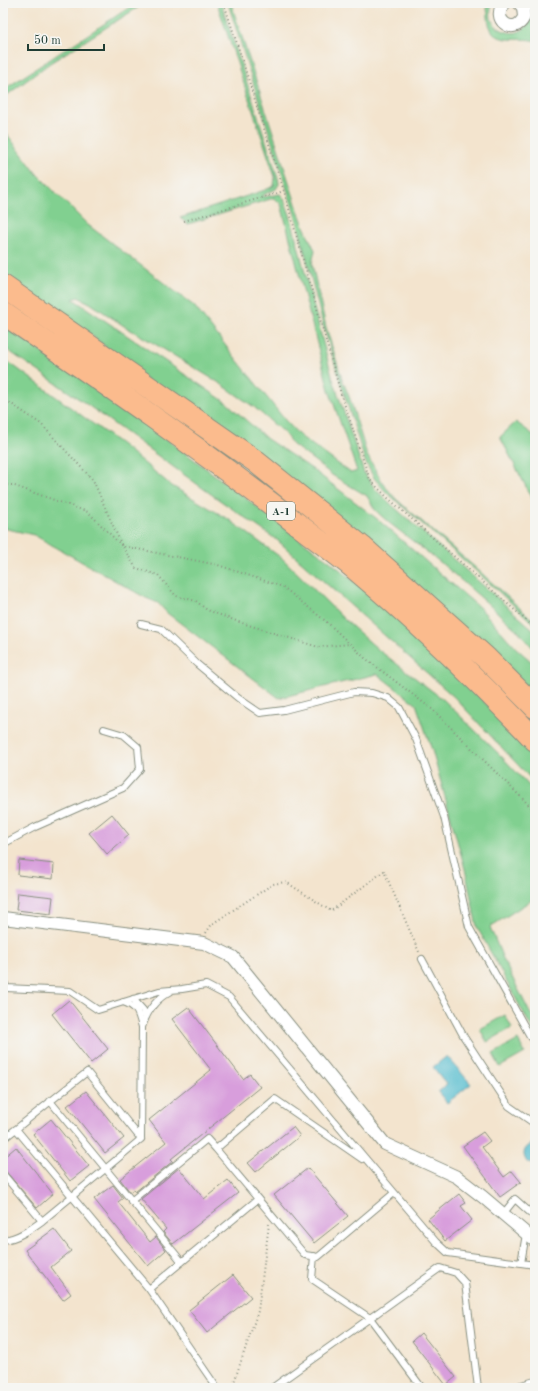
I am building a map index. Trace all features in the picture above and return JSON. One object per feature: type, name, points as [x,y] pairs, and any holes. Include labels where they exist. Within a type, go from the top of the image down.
[{"type":"highway","name":"A-1","points":[[3,286],[255,461],[362,547],[486,658],[535,708]]},
{"type":"highway","name":"A-1","points":[[3,313],[124,395],[236,476],[352,567],[468,671],[535,740]]},
{"type":"street","points":[[505,3],[500,10],[500,15],[504,24],[509,26],[518,24],[522,21],[526,5]]},
{"type":"street","points":[[3,918],[204,942],[233,957],[386,1144],[457,1177],[530,1237]]},
{"type":"lane","points":[[141,624],[161,629],[197,664],[238,698],[260,713],[284,710],[354,692],[372,693],[388,698],[399,707],[416,739],[444,817],[469,926],[530,1036],[535,1042]]},
{"type":"lane","points":[[3,844],[35,827],[123,788],[140,769],[138,747],[124,735],[104,729]]},
{"type":"lane","points":[[422,959],[464,1037],[509,1106],[535,1124]]},
{"type":"lane","points":[[3,975],[6,988],[70,991],[98,1010],[159,991],[206,985],[228,997],[436,1242],[448,1253],[535,1266]]},
{"type":"lane","points":[[142,1027],[145,1016],[157,1000],[173,990]]},
{"type":"lane","points":[[134,999],[143,1010],[145,1016]]},
{"type":"lane","points":[[3,1245],[6,1240],[31,1229],[42,1222],[141,1139],[142,1027],[138,1011],[132,1005],[123,1002]]},
{"type":"lane","points":[[3,1140],[87,1072],[141,1139]]},
{"type":"lane","points":[[216,1149],[275,1099],[370,1164]]},
{"type":"lane","points":[[50,1101],[105,1170],[182,1262]]},
{"type":"lane","points":[[16,1129],[149,1289],[217,1388]]},
{"type":"lane","points":[[131,1201],[207,1139],[305,1255],[318,1257],[394,1193]]},
{"type":"lane","points":[[3,1174],[42,1222]]},
{"type":"lane","points":[[149,1289],[258,1199]]},
{"type":"lane","points":[[503,1214],[515,1199],[535,1217]]},
{"type":"lane","points":[[521,1264],[530,1237]]},
{"type":"lane","points":[[314,1256],[312,1279],[370,1318],[422,1388]]},
{"type":"lane","points":[[272,1388],[440,1268],[456,1273],[465,1283],[478,1388]]},
{"type":"lane","points":[[511,1388],[535,1381]]},
{"type":"path","points":[[224,3],[284,191],[341,394],[370,480],[388,498],[535,628]]},
{"type":"path","points":[[184,221],[284,191]]},
{"type":"path","points":[[3,398],[41,424],[93,480],[122,546],[136,568],[158,575],[176,596],[196,601],[207,610],[239,622],[318,647],[350,644]]},
{"type":"path","points":[[3,485],[12,485],[88,512],[122,546],[218,565],[283,587],[328,623],[365,658],[434,710],[535,811]]},
{"type":"path","points":[[200,942],[212,924],[273,884],[286,882],[331,911],[384,871],[422,959]]},
{"type":"path","points":[[232,1388],[258,1311],[270,1213]]},
{"type":"green space","points":[[136,3],[145,3],[50,63],[3,98],[3,90]]},
{"type":"green space","points":[[217,3],[221,3],[278,178],[279,184],[276,189],[263,195],[263,197],[280,194],[284,199],[290,215],[331,373],[364,473],[376,490],[393,506],[535,631],[535,650],[519,632],[486,602],[440,562],[388,522],[375,510],[367,496],[332,475],[293,445],[284,433],[254,407],[221,384],[124,326],[90,303],[78,297],[73,299],[227,403],[267,439],[312,469],[376,518],[481,609],[516,648],[532,662],[535,667],[535,696],[86,331],[3,275],[3,129],[37,174],[88,225],[194,306],[285,420],[300,436],[351,473],[357,471],[329,390],[281,204],[274,198],[188,224],[180,218],[274,186],[275,177]]},
{"type":"green space","points":[[228,3],[231,3],[299,213],[315,250],[312,264],[326,327],[367,455],[384,485],[396,499],[478,570],[535,622],[535,625],[385,491],[374,478],[365,461],[323,325],[297,221]]},
{"type":"green space","points":[[485,3],[492,3],[491,19],[499,29],[503,31],[512,33],[523,30],[535,16],[535,41],[504,38],[493,33],[490,27]]},
{"type":"green space","points":[[3,325],[132,413],[332,563],[410,628],[472,689],[535,755],[535,783],[454,697],[277,540],[82,401],[3,347]]},
{"type":"green space","points":[[3,358],[122,445],[172,486],[228,519],[283,559],[346,621],[380,651],[444,700],[535,792],[535,898],[490,927],[504,961],[535,1020],[535,1034],[477,927],[465,869],[432,750],[416,704],[377,674],[279,698],[167,613],[158,603],[146,598],[34,535],[3,528]]},
{"type":"green space","points":[[516,422],[535,436],[535,504],[500,437]]},
{"type":"green space","points":[[505,1015],[512,1028],[487,1042],[480,1029]]},
{"type":"green space","points":[[518,1040],[525,1053],[500,1067],[493,1054]]},
{"type":"water","points":[[447,1056],[471,1084],[447,1103],[438,1092],[447,1085],[433,1067]]},
{"type":"water","points":[[532,1144],[535,1144],[535,1165],[527,1162],[524,1157],[525,1150]]},
{"type":"building","points":[[112,814],[129,835],[107,854],[89,833]]},
{"type":"building","points":[[19,860],[54,864],[53,879],[18,875]]},
{"type":"building","points":[[18,893],[53,897],[51,914],[16,910]]},
{"type":"building","points":[[69,1000],[108,1049],[91,1063],[52,1014]]},
{"type":"building","points":[[188,1007],[243,1079],[250,1074],[260,1087],[171,1159],[173,1161],[135,1192],[134,1189],[130,1192],[120,1179],[166,1142],[149,1120],[211,1070],[172,1019]]},
{"type":"building","points":[[86,1091],[124,1138],[105,1153],[67,1106]]},
{"type":"building","points":[[51,1119],[89,1166],[70,1181],[33,1134]]},
{"type":"building","points":[[293,1127],[300,1136],[256,1172],[248,1163]]},
{"type":"building","points":[[483,1132],[490,1141],[482,1147],[504,1177],[512,1171],[521,1182],[500,1197],[463,1146]]},
{"type":"building","points":[[16,1147],[53,1194],[37,1208],[3,1168],[3,1158]]},
{"type":"building","points":[[179,1168],[204,1199],[228,1180],[238,1193],[173,1244],[163,1232],[166,1229],[141,1199]]},
{"type":"building","points":[[308,1168],[348,1216],[314,1243],[274,1195]]},
{"type":"building","points":[[113,1185],[123,1198],[118,1202],[150,1242],[156,1237],[166,1250],[148,1266],[94,1199]]},
{"type":"building","points":[[459,1194],[466,1203],[461,1206],[472,1220],[445,1241],[428,1219]]},
{"type":"building","points":[[54,1229],[71,1251],[51,1267],[71,1294],[63,1300],[25,1250]]},
{"type":"building","points":[[233,1275],[251,1297],[207,1333],[189,1310]]},
{"type":"building","points":[[421,1333],[456,1377],[446,1385],[412,1341]]}]
